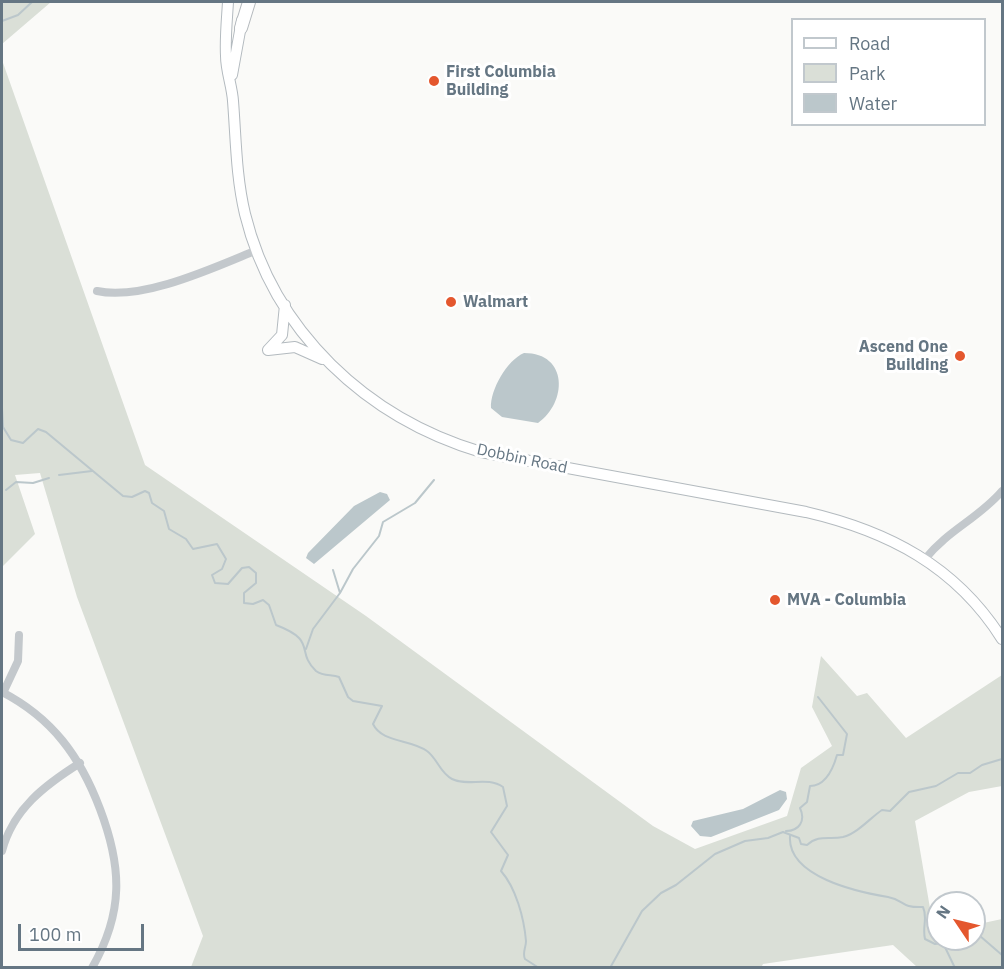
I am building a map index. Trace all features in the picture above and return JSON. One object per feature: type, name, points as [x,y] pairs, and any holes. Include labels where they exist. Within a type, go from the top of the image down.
[{"type":"main road","points":[[241,28],[249,2]]},
{"type":"street","name":"Dobbin Road","points":[[228,2],[225,58],[231,78],[238,178],[246,217],[257,250],[285,304],[327,361],[357,390],[384,410],[416,428],[458,445],[501,457],[834,518],[873,531],[925,559],[969,596],[1002,639]]},
{"type":"street","name":"Dobbin Road","points":[[231,78],[241,28],[243,2]]},
{"type":"street","points":[[97,291],[111,292],[162,286],[257,250]]},
{"type":"street","points":[[285,304],[282,335],[268,350],[295,347],[327,361]]},
{"type":"street","points":[[925,559],[943,538],[984,509],[1002,491]]},
{"type":"street","points":[[19,635],[20,653],[2,693],[42,717],[57,732],[80,763],[108,833],[117,875],[115,912],[110,931],[92,968]]},
{"type":"street","points":[[2,851],[11,826],[33,797],[55,778],[80,763]]},
{"type":"green space","points":[[2,2],[51,2],[2,44]]},
{"type":"green space","points":[[2,60],[145,465],[366,616],[653,826],[695,849],[787,816],[801,768],[832,746],[812,707],[821,656],[857,696],[867,693],[906,738],[1002,675],[1002,786],[969,792],[915,821],[927,891],[926,951],[986,951],[986,922],[1002,919],[1002,967],[917,967],[893,945],[763,964],[761,968],[191,967],[203,936],[77,597],[40,473],[15,475],[35,534],[2,567]]},
{"type":"water","points":[[524,353],[539,355],[549,361],[556,370],[559,380],[554,404],[548,414],[538,423],[502,417],[491,408],[493,393],[501,376],[512,362]]},
{"type":"water","points":[[380,492],[387,494],[390,500],[314,564],[306,558],[308,553],[354,506]]},
{"type":"water","points":[[780,790],[786,792],[787,799],[779,810],[711,837],[700,836],[691,826],[693,821],[743,809]]},
{"type":"waterway","points":[[2,21],[18,15],[32,2]]},
{"type":"waterway","points":[[2,408],[3,427],[11,440],[23,443],[38,429],[46,432],[123,496],[132,497],[145,491],[149,493],[152,503],[164,511],[169,529],[186,539],[193,549],[217,544],[226,559],[222,569],[212,575],[215,583],[228,584],[242,568],[249,567],[256,573],[256,583],[244,593],[244,603],[253,604],[263,600],[269,605],[276,625],[302,641],[307,658],[316,671],[339,677],[348,697],[353,701],[382,706],[373,724],[383,735],[427,751],[444,773],[452,779],[464,782],[491,782],[503,787],[507,806],[491,832],[508,855],[501,871],[511,886],[521,913],[526,941],[524,957],[539,968]]},
{"type":"waterway","points":[[59,475],[92,471]]},
{"type":"waterway","points":[[6,490],[16,482],[33,483],[49,478]]},
{"type":"waterway","points":[[306,649],[313,629],[340,593],[353,569],[379,536],[383,522],[415,503],[434,480]]},
{"type":"waterway","points":[[333,570],[340,593]]},
{"type":"waterway","points":[[786,831],[795,829],[802,821],[800,808],[807,802],[810,786],[825,780],[837,755],[843,755],[847,734],[818,697]]},
{"type":"waterway","points":[[610,968],[642,911],[661,893],[676,885],[715,854],[745,841],[768,838],[783,832],[799,838],[801,844],[807,845],[820,838],[843,837],[859,829],[882,810],[890,811],[909,792],[936,786],[958,773],[970,773],[982,765],[1002,759]]},
{"type":"waterway","points":[[790,836],[792,850],[800,862],[812,872],[843,886],[893,898],[906,905],[923,907],[925,939],[935,944],[943,943],[955,968]]},
{"type":"waterway","points":[[986,941],[1002,955]]},
{"type":"waterway","points":[[549,968],[554,968]]},
{"type":"place","name":"First Columbia Building","points":[[434,81]]},
{"type":"place","name":"Walmart","points":[[451,302]]},
{"type":"place","name":"Ascend One Building","points":[[960,356]]},
{"type":"place","name":"MVA - Columbia","points":[[775,600]]}]
